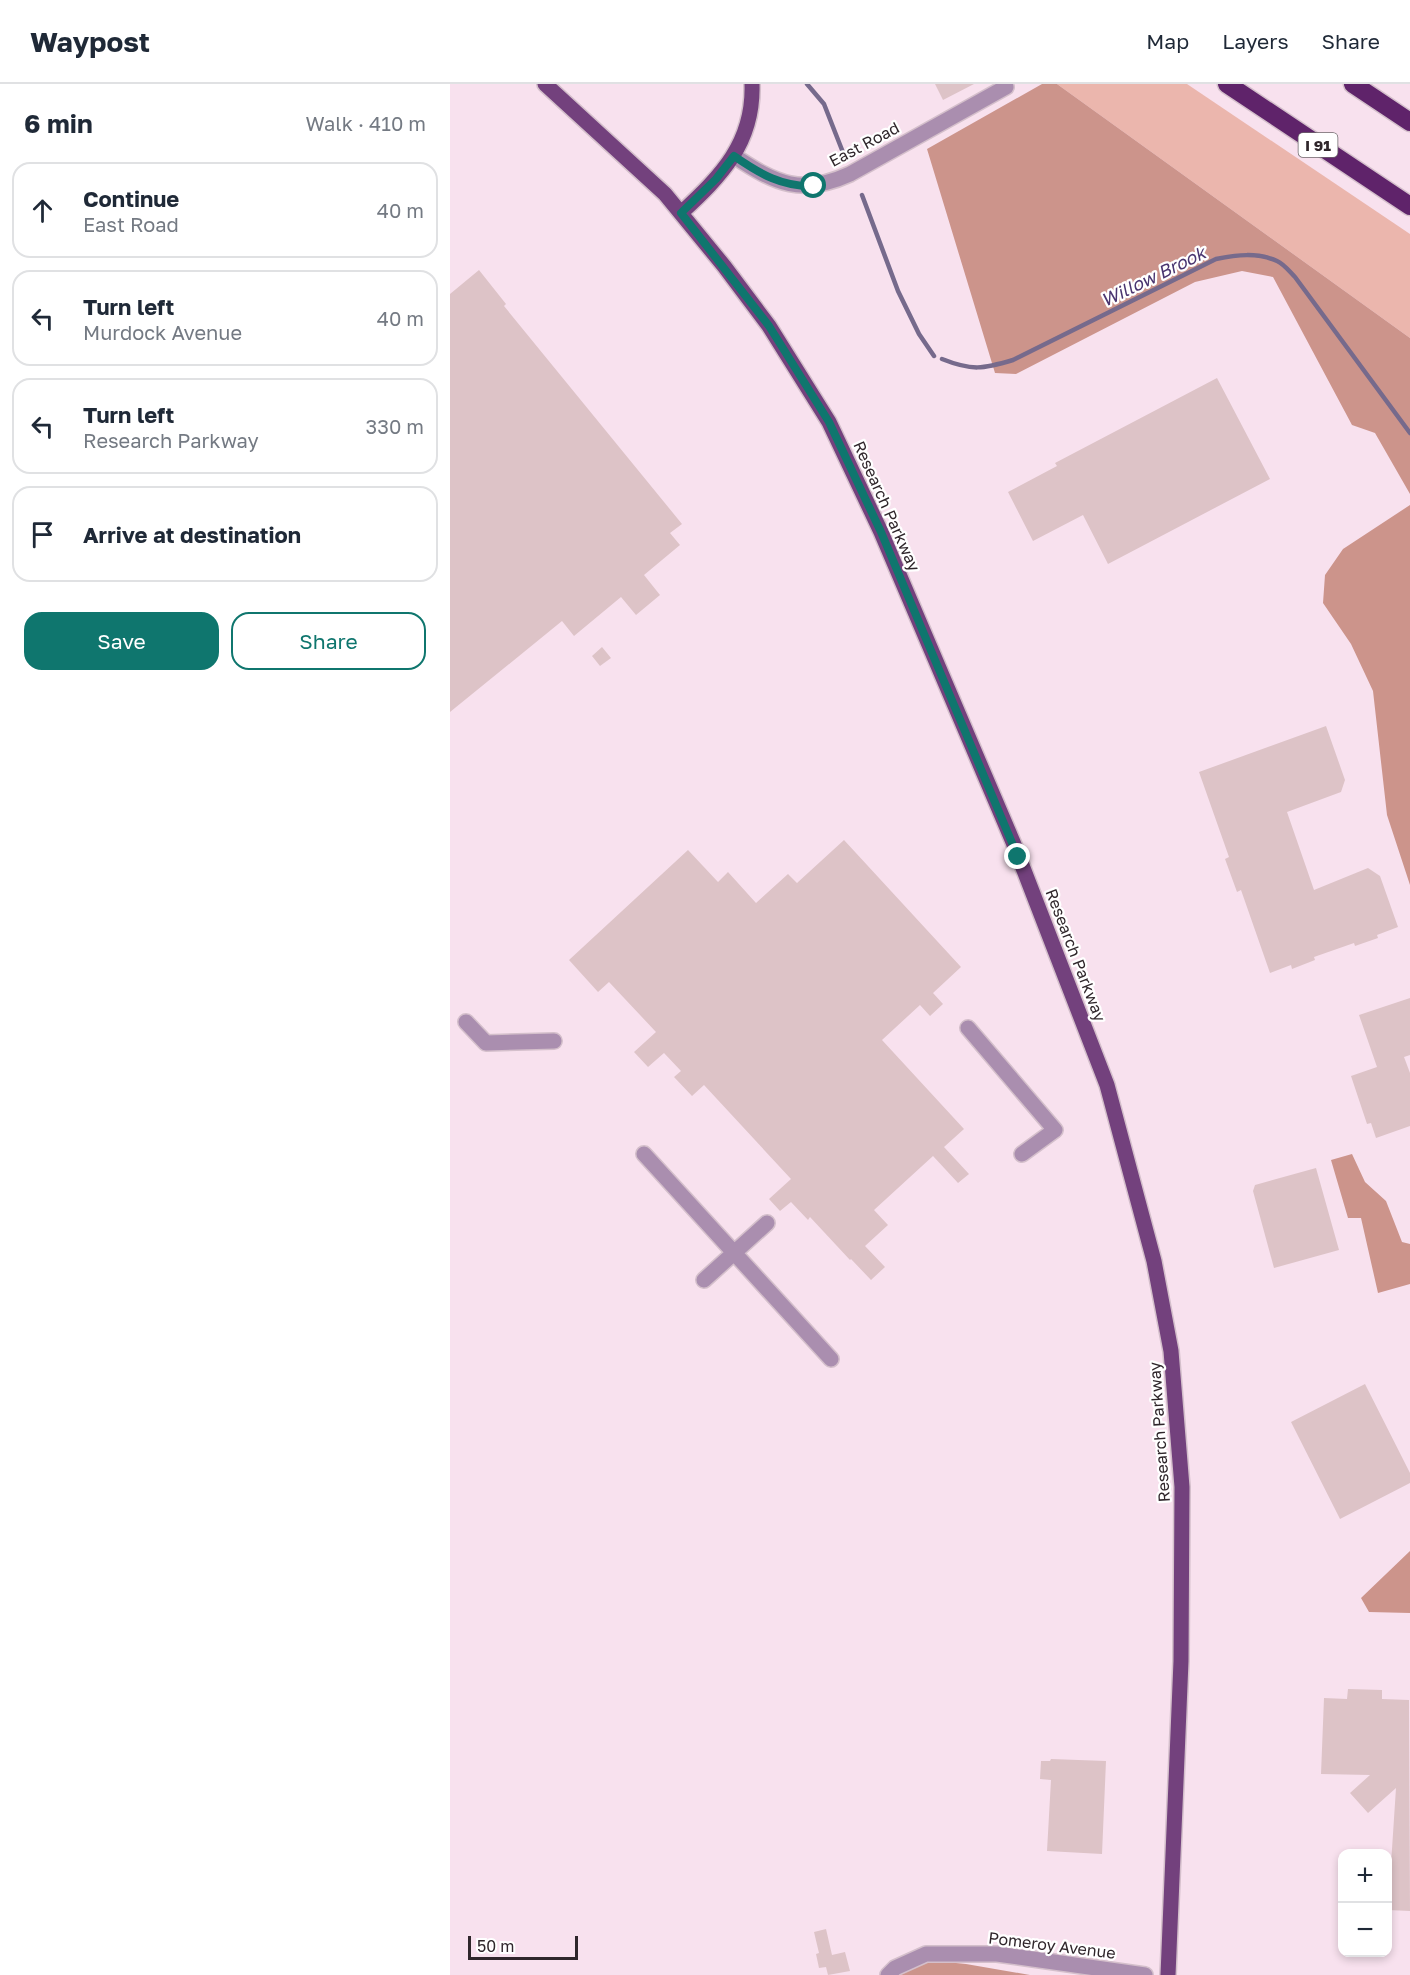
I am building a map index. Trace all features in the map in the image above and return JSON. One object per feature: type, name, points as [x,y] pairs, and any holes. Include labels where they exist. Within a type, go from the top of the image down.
[{"type":"highway","name":"I 91","points":[[1227,84],[1410,206]]},
{"type":"highway","points":[[1353,84],[1410,122]]},
{"type":"main road","name":"Research Parkway","points":[[545,84],[664,194],[681,213],[769,326],[829,422],[881,532],[1012,842],[1107,1084],[1154,1261],[1171,1351],[1182,1487],[1181,1661],[1168,1975]]},
{"type":"main road","points":[[681,213],[716,179],[734,156],[747,126],[752,84]]},
{"type":"street","name":"East Road","points":[[734,156],[781,183],[802,186],[825,183],[850,174],[1006,87]]},
{"type":"street","points":[[465,1022],[486,1043],[554,1041]]},
{"type":"street","points":[[968,1028],[1055,1130],[1022,1154]]},
{"type":"street","points":[[644,1154],[831,1359]]},
{"type":"street","points":[[704,1280],[766,1223]]},
{"type":"street","name":"Pomeroy Avenue","points":[[888,1975],[895,1968],[926,1954],[997,1954],[1145,1975]]},
{"type":"shaded area","points":[[1042,84],[1057,84],[1410,338],[1410,494],[1375,433],[1352,425],[1273,277],[1242,271],[1195,282],[1016,374],[995,373],[927,149]]},
{"type":"shaded area","points":[[1057,84],[1187,84],[1410,234],[1410,338]]},
{"type":"shaded area","points":[[1410,505],[1410,885],[1387,815],[1373,691],[1351,644],[1323,603],[1325,575],[1343,549]]},
{"type":"shaded area","points":[[1352,1154],[1365,1182],[1386,1201],[1402,1242],[1410,1244],[1410,1284],[1378,1293],[1361,1218],[1348,1218],[1331,1160]]},
{"type":"shaded area","points":[[1410,1551],[1410,1613],[1369,1612],[1361,1598]]},
{"type":"shaded area","points":[[926,1960],[966,1964],[1030,1975],[898,1975]]},
{"type":"building","points":[[935,84],[974,84],[943,100]]},
{"type":"building","points":[[479,270],[506,304],[504,306],[682,524],[670,533],[680,545],[644,575],[660,595],[636,615],[621,597],[574,636],[562,621],[450,712],[450,294]]},
{"type":"building","points":[[1217,378],[1270,479],[1108,564],[1083,515],[1033,541],[1008,492],[1057,466],[1055,463]]},
{"type":"building","points":[[602,647],[611,658],[600,666],[592,656]]},
{"type":"building","points":[[1326,726],[1345,780],[1341,792],[1287,812],[1314,890],[1368,868],[1380,876],[1398,927],[1377,935],[1378,938],[1355,946],[1354,943],[1314,957],[1315,960],[1292,969],[1291,965],[1270,973],[1241,890],[1237,892],[1225,859],[1229,857],[1199,772]]},
{"type":"building","points":[[844,840],[961,967],[933,993],[943,1004],[930,1016],[920,1005],[882,1040],[964,1129],[944,1147],[969,1174],[958,1183],[933,1156],[874,1210],[888,1225],[865,1246],[885,1267],[871,1280],[810,1217],[808,1220],[791,1202],[780,1211],[769,1199],[791,1179],[704,1085],[692,1096],[674,1077],[681,1071],[664,1053],[648,1067],[634,1052],[656,1032],[609,982],[598,992],[569,960],[688,850],[718,882],[728,872],[756,903],[788,874],[797,883]]},
{"type":"building","points":[[1410,998],[1410,1055],[1404,1057],[1410,1073],[1410,1126],[1376,1138],[1371,1123],[1367,1124],[1351,1076],[1377,1067],[1359,1015]]},
{"type":"building","points":[[1316,1168],[1339,1250],[1274,1268],[1253,1191],[1255,1185]]},
{"type":"building","points":[[1365,1384],[1410,1473],[1410,1483],[1340,1519],[1291,1422]]},
{"type":"building","points":[[1348,1689],[1382,1690],[1382,1699],[1409,1700],[1410,1911],[1392,1910],[1392,1849],[1396,1788],[1368,1813],[1350,1793],[1370,1775],[1321,1774],[1324,1698],[1347,1699]]},
{"type":"building","points":[[1051,1759],[1106,1761],[1102,1854],[1047,1851],[1051,1780],[1040,1779],[1041,1761]]},
{"type":"building","points":[[826,1929],[832,1955],[845,1952],[850,1971],[828,1975],[826,1967],[819,1968],[816,1954],[819,1953],[814,1932]]},
{"type":"waterway","name":"Willow Brook","points":[[807,84],[824,104],[844,155]]},
{"type":"waterway","name":"Willow Brook","points":[[862,195],[898,291],[919,334],[934,356]]},
{"type":"waterway","name":"Willow Brook","points":[[942,359],[970,367],[1013,360],[1216,259],[1262,256],[1280,262],[1295,277],[1410,433]]},
{"type":"route","points":[[814,186],[781,183],[734,156],[716,179],[681,213],[769,326],[829,422],[881,532],[1018,857]]}]
